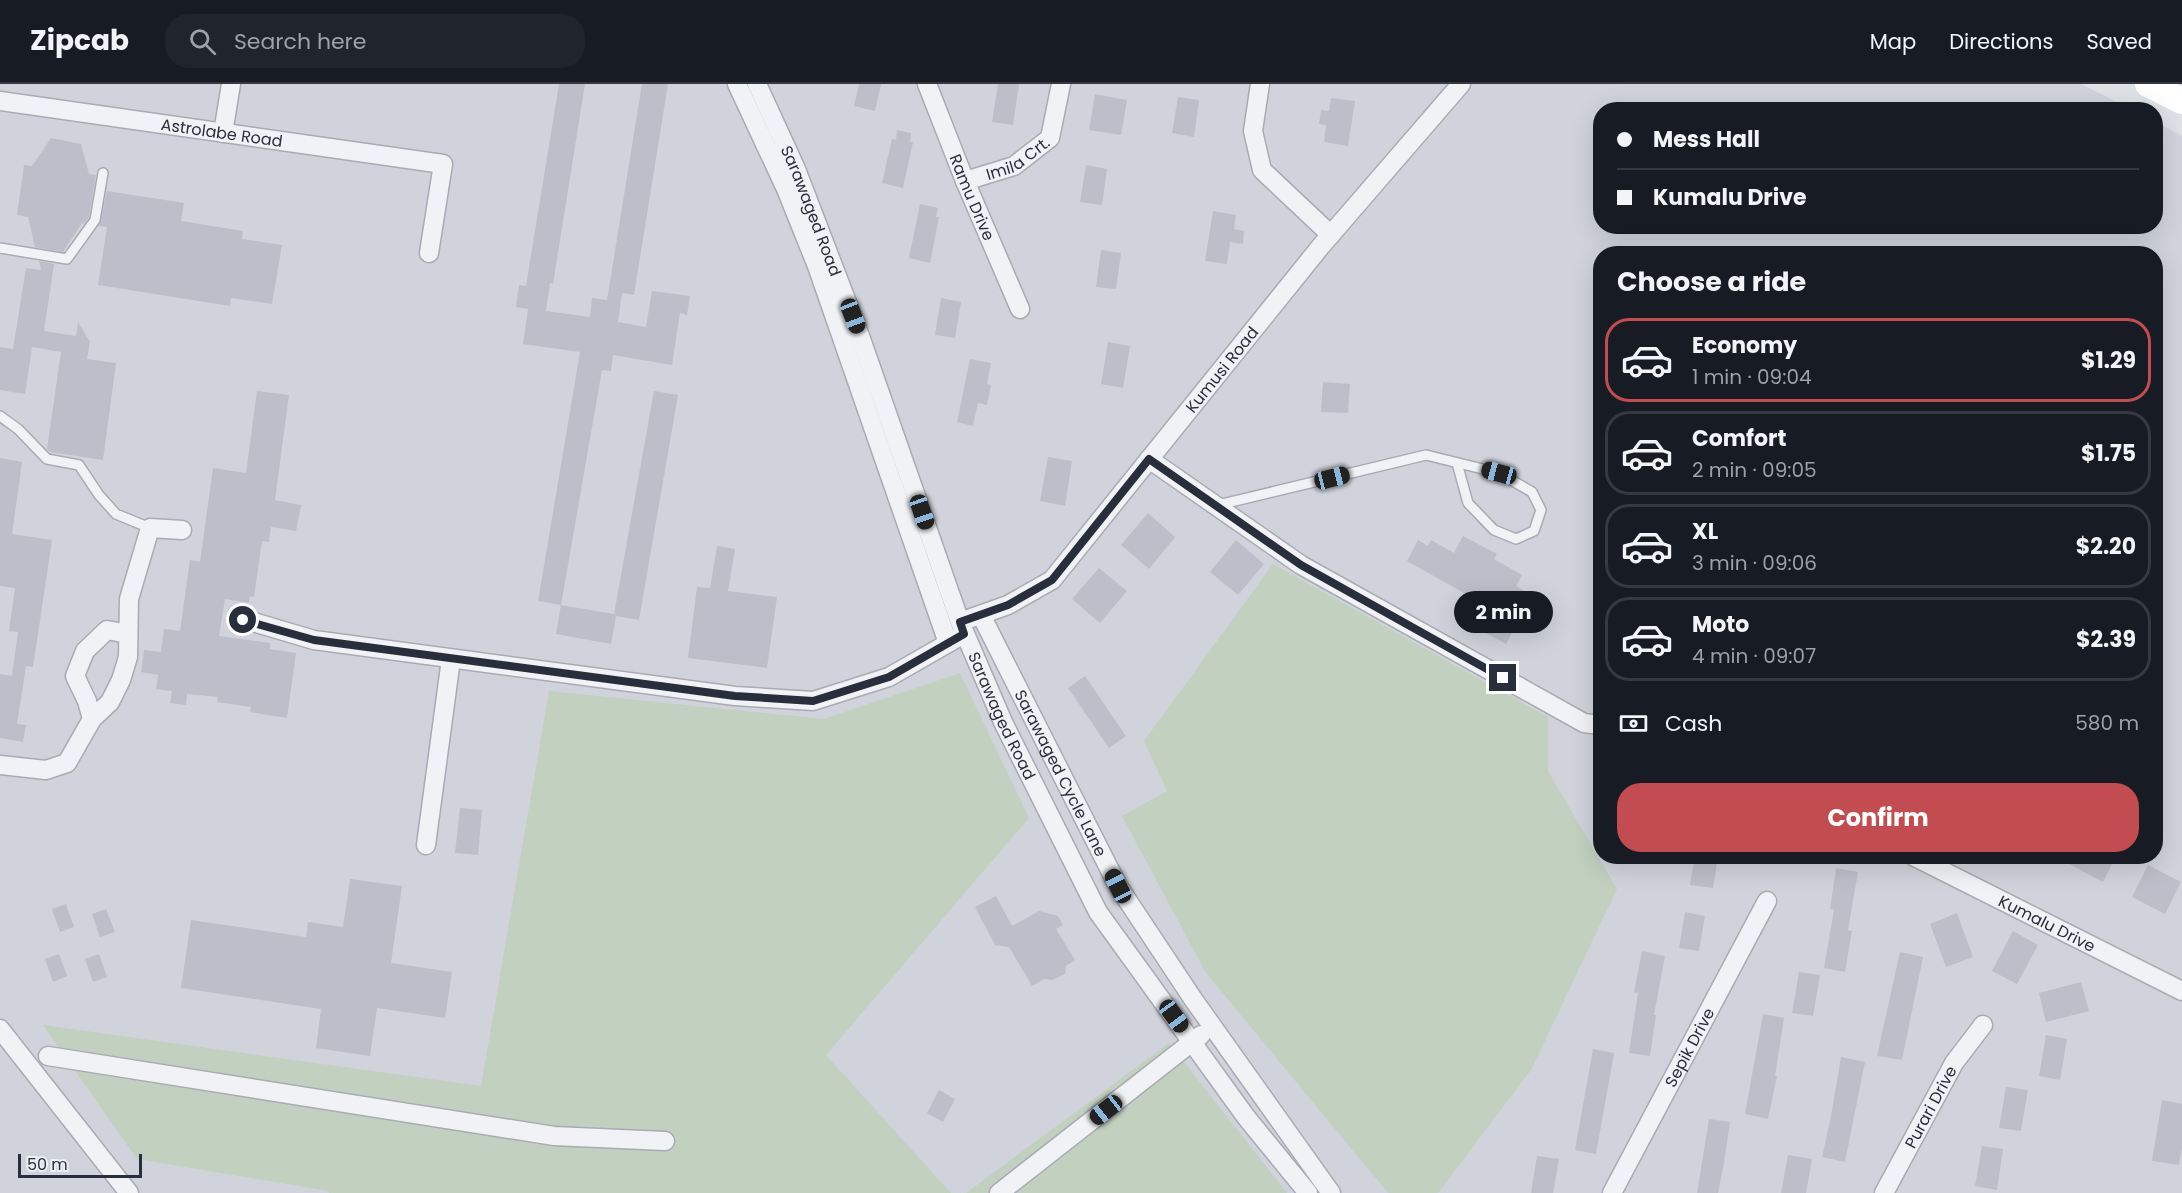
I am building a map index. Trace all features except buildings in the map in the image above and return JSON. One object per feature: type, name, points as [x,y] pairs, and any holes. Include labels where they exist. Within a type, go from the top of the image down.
[{"type":"main road","points":[[2148,84],[2182,101]]},
{"type":"street","points":[[223,133],[231,84]]},
{"type":"street","points":[[737,84],[786,189],[817,266],[948,643]]},
{"type":"street","name":"Sarawaged Road","points":[[756,84],[796,170],[860,336],[962,628],[1003,722],[1098,912],[1246,1117],[1308,1193]]},
{"type":"street","name":"Ramu Drive","points":[[927,84],[965,181],[1020,309]]},
{"type":"street","name":"Imila Crt.","points":[[965,181],[1014,166],[1050,138],[1061,84]]},
{"type":"street","points":[[1260,84],[1253,131],[1262,170],[1331,235]]},
{"type":"street","name":"Kumusi Road","points":[[243,620],[314,640],[735,696],[813,701],[889,677],[948,643],[962,628],[981,615],[1008,605],[1052,580],[1331,235],[1461,84]]},
{"type":"street","name":"Astrolabe Road","points":[[1,106],[223,133],[443,164],[429,254]]},
{"type":"street","points":[[1149,459],[1301,565],[1584,723],[1593,724]]},
{"type":"street","points":[[0,765],[46,770],[67,763],[92,719],[110,702],[121,680],[128,657],[129,599],[150,528],[182,530]]},
{"type":"street","name":"Sarawaged Cycle Lane","points":[[981,615],[1118,886],[1212,1027],[1331,1193]]},
{"type":"street","points":[[92,719],[87,701],[75,675],[85,651],[107,630],[128,634]]},
{"type":"street","points":[[426,845],[451,659]]},
{"type":"street","name":"Kumalu Drive","points":[[1929,864],[2182,991]]},
{"type":"street","points":[[1612,1193],[1767,901]]},
{"type":"street","name":"Purari Drive","points":[[1884,1193],[1954,1063],[1983,1025]]},
{"type":"street","points":[[999,1193],[1212,1027]]},
{"type":"street","points":[[0,1029],[129,1193]]},
{"type":"street","points":[[48,1056],[554,1136],[665,1141]]},
{"type":"lane","points":[[0,248],[67,259],[95,220],[103,173]]},
{"type":"lane","points":[[0,416],[18,429],[47,459],[79,465],[99,495],[116,514],[150,528]]},
{"type":"lane","points":[[1216,506],[1426,455],[1499,473],[1532,492],[1541,510],[1534,531],[1516,539],[1494,530],[1468,503],[1457,463]]},
{"type":"shaded area","points":[[0,84],[2081,84],[2117,102],[1593,102],[1593,234],[2163,234],[2163,126],[2182,136],[2182,1193],[0,1193]]},
{"type":"green space","points":[[1273,564],[1548,717],[1548,771],[1593,848],[1593,864],[1602,864],[1617,889],[1531,1070],[1438,1193],[1388,1193],[1206,973],[1122,816],[1167,791],[1144,741]]},
{"type":"green space","points":[[960,673],[1029,818],[826,1055],[951,1193],[329,1193],[137,1159],[43,1025],[481,1086],[549,691],[824,719]]},
{"type":"green space","points":[[1169,1043],[1287,1193],[966,1193]]},
{"type":"route","points":[[243,620],[314,640],[735,696],[813,701],[889,677],[964,634],[960,622],[1008,605],[1052,580],[1149,459],[1301,565],[1503,678]]}]
